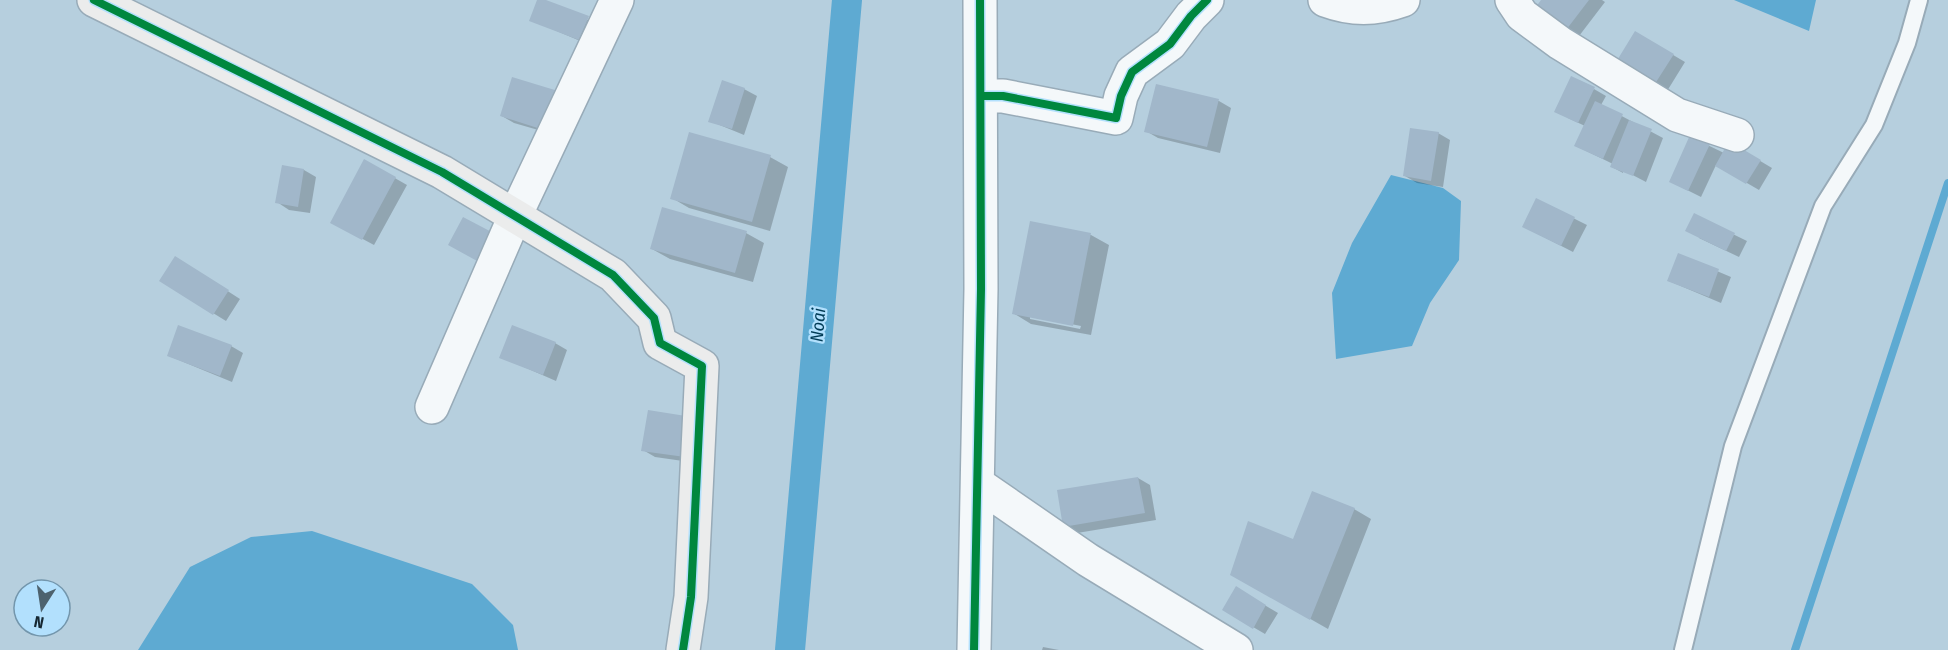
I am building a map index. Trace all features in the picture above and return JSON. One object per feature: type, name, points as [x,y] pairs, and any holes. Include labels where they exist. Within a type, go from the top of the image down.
[{"type":"street","points":[[94,0],[431,167],[515,216],[613,275],[654,318],[660,343],[702,366],[691,597],[683,650]]},
{"type":"street","points":[[432,407],[515,216],[617,0]]},
{"type":"street","points":[[974,650],[978,484],[980,0]]},
{"type":"street","points":[[981,96],[1003,96],[1116,118],[1121,96],[1132,72],[1170,44],[1191,16],[1207,0]]},
{"type":"street","points":[[1324,0],[1346,8],[1381,8],[1403,0]]},
{"type":"street","points":[[1512,0],[1522,15],[1560,43],[1677,115],[1737,135]]},
{"type":"street","points":[[978,484],[1088,560],[1236,650]]},
{"type":"lane","points":[[1683,650],[1733,446],[1823,206],[1874,125],[1907,43],[1919,0]]},
{"type":"water","points":[[1734,0],[1816,0],[1809,31]]},
{"type":"water","points":[[1391,175],[1443,188],[1461,201],[1459,260],[1430,303],[1412,346],[1336,359],[1332,293],[1352,243]]},
{"type":"water","points":[[312,531],[472,584],[513,625],[518,650],[138,650],[190,567],[251,537]]},
{"type":"building","points":[[537,0],[546,0],[589,16],[579,40],[529,21]]},
{"type":"building","points":[[1541,0],[1589,0],[1563,34],[1533,11]]},
{"type":"building","points":[[1635,31],[1674,54],[1651,90],[1613,67]]},
{"type":"building","points":[[1571,76],[1595,87],[1578,123],[1554,112]]},
{"type":"building","points":[[512,77],[558,91],[547,131],[500,116]]},
{"type":"building","points":[[722,80],[745,88],[732,129],[708,122]]},
{"type":"building","points":[[1156,84],[1219,99],[1207,147],[1144,132]]},
{"type":"building","points":[[1595,101],[1623,114],[1603,159],[1574,146]]},
{"type":"building","points":[[1629,120],[1652,129],[1633,176],[1610,167]]},
{"type":"building","points":[[1410,128],[1439,132],[1431,181],[1403,176]]},
{"type":"building","points":[[689,132],[771,155],[752,222],[670,199]]},
{"type":"building","points":[[1690,135],[1710,144],[1688,191],[1669,182]]},
{"type":"building","points":[[1729,141],[1761,160],[1746,184],[1715,166]]},
{"type":"building","points":[[364,159],[396,177],[362,240],[330,223]]},
{"type":"building","points":[[282,165],[304,169],[298,207],[275,203]]},
{"type":"building","points":[[1536,198],[1575,217],[1561,246],[1522,227]]},
{"type":"building","points":[[662,207],[747,231],[735,273],[650,249]]},
{"type":"building","points":[[1694,213],[1735,233],[1726,251],[1685,231]]},
{"type":"building","points":[[463,217],[503,238],[488,267],[448,245]]},
{"type":"building","points":[[1030,221],[1091,233],[1073,326],[1012,314]]},
{"type":"building","points":[[1678,253],[1719,269],[1709,297],[1667,281]]},
{"type":"building","points":[[175,256],[229,290],[213,315],[159,281]]},
{"type":"building","points":[[178,325],[232,345],[220,376],[167,356]]},
{"type":"building","points":[[512,325],[556,342],[543,375],[499,358]]},
{"type":"building","points":[[648,410],[692,417],[685,457],[641,451]]},
{"type":"building","points":[[1138,477],[1145,513],[1063,527],[1057,490]]},
{"type":"building","points":[[1312,491],[1355,508],[1310,620],[1230,575],[1248,521],[1293,539]]},
{"type":"building","points":[[1236,586],[1266,605],[1253,629],[1222,610]]},
{"type":"waterway","name":"Noai","points":[[790,650],[847,0]]},
{"type":"waterway","points":[[1795,650],[1948,183]]},
{"type":"cycle path","points":[[94,0],[442,172],[613,275],[654,318],[660,343],[702,366],[691,597],[683,650]]},
{"type":"cycle path","points":[[974,650],[981,289],[980,0]]},
{"type":"cycle path","points":[[981,96],[1003,96],[1116,118],[1121,96],[1132,72],[1170,44],[1191,16],[1207,0]]}]
